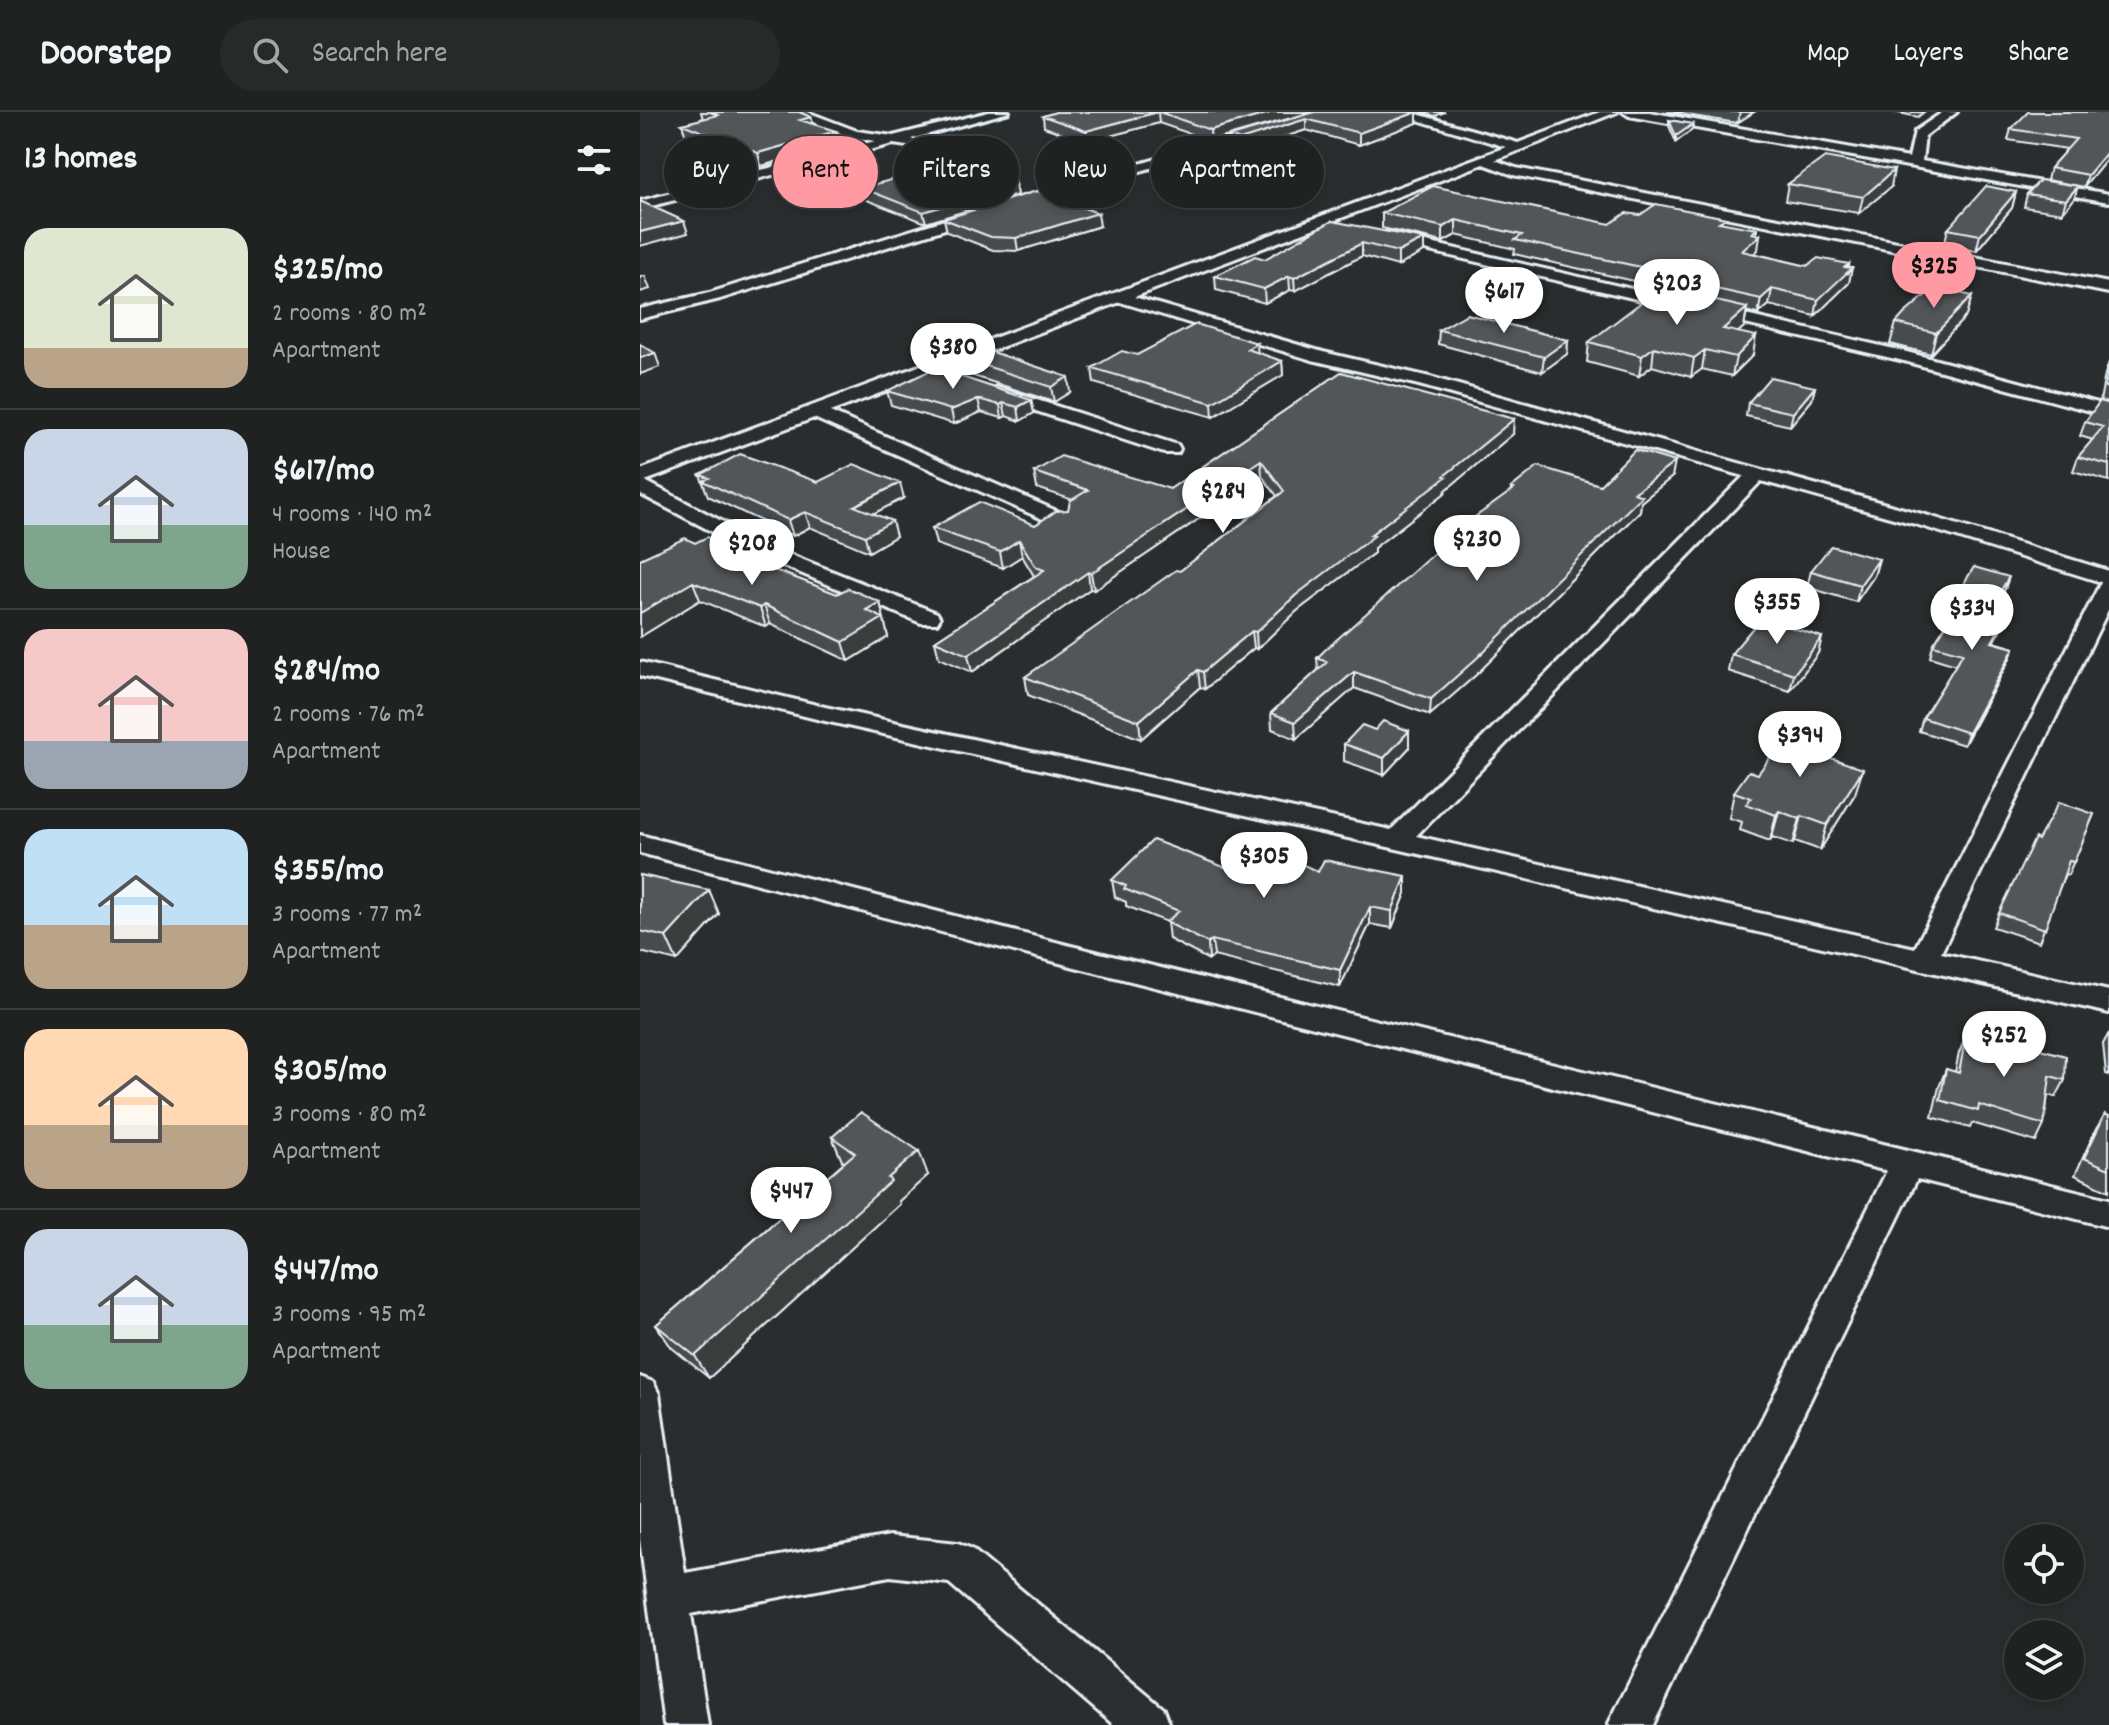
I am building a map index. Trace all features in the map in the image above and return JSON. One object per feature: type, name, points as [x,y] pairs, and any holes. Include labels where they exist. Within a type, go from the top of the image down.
[{"type":"street","points":[[796,112],[854,134],[889,141]]},
{"type":"street","points":[[927,136],[1003,112]]},
{"type":"street","points":[[1135,169],[1336,112]]},
{"type":"street","points":[[1397,112],[1519,147]]},
{"type":"street","points":[[640,477],[1611,112]]},
{"type":"street","points":[[1629,112],[2109,198]]},
{"type":"street","points":[[1915,163],[1919,134],[1951,112]]},
{"type":"street","points":[[640,205],[894,141]]},
{"type":"street","points":[[1483,160],[1513,171],[2109,288]]},
{"type":"street","points":[[640,314],[770,279],[1035,198]]},
{"type":"street","points":[[1321,221],[1348,228]]},
{"type":"street","points":[[1376,235],[1903,356],[2109,411]]},
{"type":"street","points":[[1119,297],[1303,352],[1424,381],[1922,520],[2109,578]]},
{"type":"street","points":[[927,369],[956,378]]},
{"type":"street","points":[[985,388],[1171,449]]},
{"type":"street","points":[[814,411],[1061,520]]},
{"type":"street","points":[[1397,840],[1756,475]]},
{"type":"street","points":[[640,486],[764,551],[929,618]]},
{"type":"street","points":[[1923,960],[2109,586]]},
{"type":"street","points":[[640,669],[840,717],[2109,1002]]},
{"type":"street","points":[[640,844],[1071,956],[2109,1213]]},
{"type":"street","points":[[1630,1725],[1908,1163]]},
{"type":"street","points":[[640,1394],[686,1725]]},
{"type":"street","points":[[669,1597],[890,1556],[958,1563],[1148,1725]]},
{"type":"building","points":[[710,112],[799,112],[811,117],[800,120],[836,131],[818,136],[773,136],[773,149],[758,153],[757,136],[713,136],[682,124],[718,115]]},
{"type":"building","points":[[1056,112],[1157,112],[1086,131],[1043,116]]},
{"type":"building","points":[[1159,112],[1273,112],[1210,130]]},
{"type":"building","points":[[1315,112],[1417,112],[1359,133],[1306,119],[1253,136],[1230,136]]},
{"type":"building","points":[[2028,112],[2109,112],[2109,150],[2088,175],[2050,168],[2076,139],[2011,129]]},
{"type":"building","points":[[1669,120],[1693,124],[1676,136]]},
{"type":"building","points":[[1825,157],[1894,170],[1863,197],[1788,184]]},
{"type":"building","points":[[894,179],[894,201],[878,194],[878,184]]},
{"type":"building","points":[[2040,180],[2078,186],[2066,200],[2027,194]]},
{"type":"building","points":[[1433,186],[1610,224],[1626,213],[1640,215],[1656,204],[1726,218],[1719,222],[1757,229],[1752,233],[1760,235],[1742,251],[1807,266],[1818,258],[1849,264],[1845,267],[1852,268],[1818,300],[1772,289],[1761,299],[1675,280],[1679,277],[1673,274],[1515,240],[1522,235],[1456,220],[1443,227],[1382,213]]},
{"type":"building","points":[[1986,186],[2016,192],[1980,235],[1948,229]]},
{"type":"building","points":[[1035,192],[1035,208],[1084,208],[1098,213],[1016,238],[991,237],[944,219],[981,208],[1019,208],[1019,196]]},
{"type":"building","points":[[640,201],[684,221],[640,232]]},
{"type":"building","points":[[913,208],[937,208],[923,212]]},
{"type":"building","points":[[1332,221],[1424,239],[1398,252],[1362,243],[1294,278],[1289,276],[1264,289],[1215,276],[1255,256],[1265,259]]},
{"type":"building","points":[[1935,287],[1972,296],[1936,333],[1896,323],[1904,314]]},
{"type":"building","points":[[1660,288],[1747,308],[1723,329],[1756,336],[1736,357],[1705,350],[1694,358],[1654,347],[1642,356],[1589,342]]},
{"type":"building","points":[[1467,314],[1568,340],[1544,357],[1439,330]]},
{"type":"building","points":[[1196,324],[1257,343],[1247,349],[1282,361],[1212,403],[1092,368],[1122,351],[1137,355]]},
{"type":"building","points":[[640,344],[655,353],[640,358]]},
{"type":"building","points":[[980,348],[1068,377],[1051,387],[958,357]]},
{"type":"building","points":[[2109,364],[2109,388],[2105,387]]},
{"type":"building","points":[[935,368],[1031,400],[1018,407],[978,399],[951,410],[887,391]]},
{"type":"building","points":[[1341,372],[1514,419],[1446,477],[1370,535],[1374,536],[1296,595],[1256,632],[1252,631],[1203,672],[1198,670],[1139,721],[1025,677],[1176,570],[1180,571],[1284,491],[1261,460],[1091,573],[1088,572],[968,655],[935,641],[1044,570],[1036,567],[1019,540],[1000,552],[932,528],[979,502],[1035,525],[1056,511],[1068,510],[1070,501],[1088,490],[1034,472],[1061,456],[1170,489]]},
{"type":"building","points":[[1770,377],[1815,387],[1793,413],[1748,403]]},
{"type":"building","points":[[2100,401],[2109,404],[2109,465],[2078,457],[2103,427],[2085,422]]},
{"type":"building","points":[[1635,450],[1675,462],[1634,493],[1642,496],[1431,699],[1354,672],[1295,722],[1271,713],[1327,662],[1317,658],[1325,650],[1475,517],[1514,489],[1511,488],[1538,466],[1600,485]]},
{"type":"building","points":[[740,454],[818,482],[854,464],[900,483],[854,506],[892,521],[865,536],[805,512],[788,520],[703,481],[709,478],[700,475]]},
{"type":"building","points":[[707,537],[772,569],[837,594],[848,588],[880,602],[866,610],[883,618],[843,642],[764,605],[760,608],[693,582],[640,613],[640,559],[685,538],[695,543]]},
{"type":"building","points":[[1831,546],[1879,559],[1860,585],[1811,571]]},
{"type":"building","points":[[1974,567],[2009,577],[1990,608],[2008,613],[1992,642],[2014,648],[1968,733],[1923,718],[1963,653],[1933,645],[1963,598],[1956,596]]},
{"type":"building","points":[[1761,618],[1822,637],[1794,674],[1731,654]]},
{"type":"building","points":[[1383,721],[1409,731],[1384,758],[1344,744],[1362,725],[1375,730]]},
{"type":"building","points":[[1792,726],[1832,739],[1822,755],[1863,769],[1827,825],[1779,811],[1776,815],[1746,804],[1751,798],[1734,792],[1749,771],[1758,774]]},
{"type":"building","points":[[2059,802],[2094,814],[2074,862],[2069,861],[2045,929],[1999,913],[2035,838],[2038,840]]},
{"type":"building","points":[[1153,840],[1224,867],[1255,841],[1318,872],[1324,860],[1406,876],[1392,911],[1370,907],[1340,970],[1212,940],[1208,943],[1166,922],[1179,911],[1124,889],[1126,886],[1112,880]]},
{"type":"building","points":[[640,875],[709,890],[666,937],[640,931]]},
{"type":"building","points":[[1966,1036],[2010,1048],[2011,1041],[2066,1056],[2065,1080],[2050,1076],[2044,1125],[1979,1105],[1978,1111],[1940,1100],[1946,1069],[1959,1073]]},
{"type":"building","points":[[861,1112],[919,1151],[888,1178],[891,1181],[695,1356],[656,1325],[855,1153],[832,1137]]},
{"type":"building","points":[[2105,1114],[2109,1116],[2109,1169],[2084,1158]]}]
